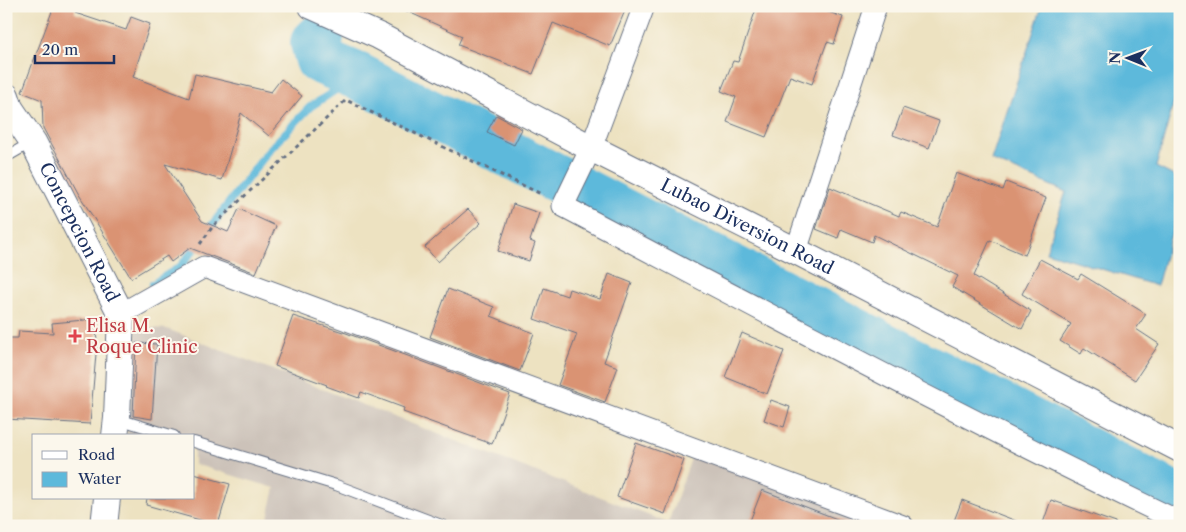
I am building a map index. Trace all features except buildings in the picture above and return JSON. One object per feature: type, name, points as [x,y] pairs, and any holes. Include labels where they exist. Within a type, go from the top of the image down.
[{"type":"street","name":"Lubao Diversion Road","points":[[312,6],[379,36],[589,153],[796,251],[1180,449]]},
{"type":"street","points":[[644,6],[589,153],[566,201],[780,320],[1115,491],[1180,522]]},
{"type":"street","points":[[796,251],[876,6]]},
{"type":"street","name":"Concepcion Road","points":[[6,96],[10,108],[33,142],[122,314],[116,427]]},
{"type":"street","points":[[122,314],[204,267],[903,526]]},
{"type":"street","points":[[104,526],[107,500]]},
{"type":"lane","points":[[6,156],[33,142]]},
{"type":"lane","points":[[116,427],[161,434]]},
{"type":"lane","points":[[195,442],[336,485],[444,526]]},
{"type":"path","points":[[197,248],[213,226],[346,100],[566,201]]},
{"type":"shaded area","points":[[137,327],[167,329],[668,523],[692,456],[892,526],[266,526],[275,488],[195,464],[195,434],[127,434]]},
{"type":"water","points":[[1042,6],[1180,6],[1180,79],[1156,167],[1180,179],[1180,201],[1157,286],[1046,252],[1066,192],[991,160]]},
{"type":"waterway","points":[[320,37],[314,43],[319,60],[357,76],[1180,499]]},
{"type":"waterway","points":[[206,233],[270,149],[310,107],[357,76]]},
{"type":"waterway","points":[[153,284],[180,267],[199,243]]},
{"type":"place","name":"Elisa M. Roque Clinic","points":[[75,336]]}]
